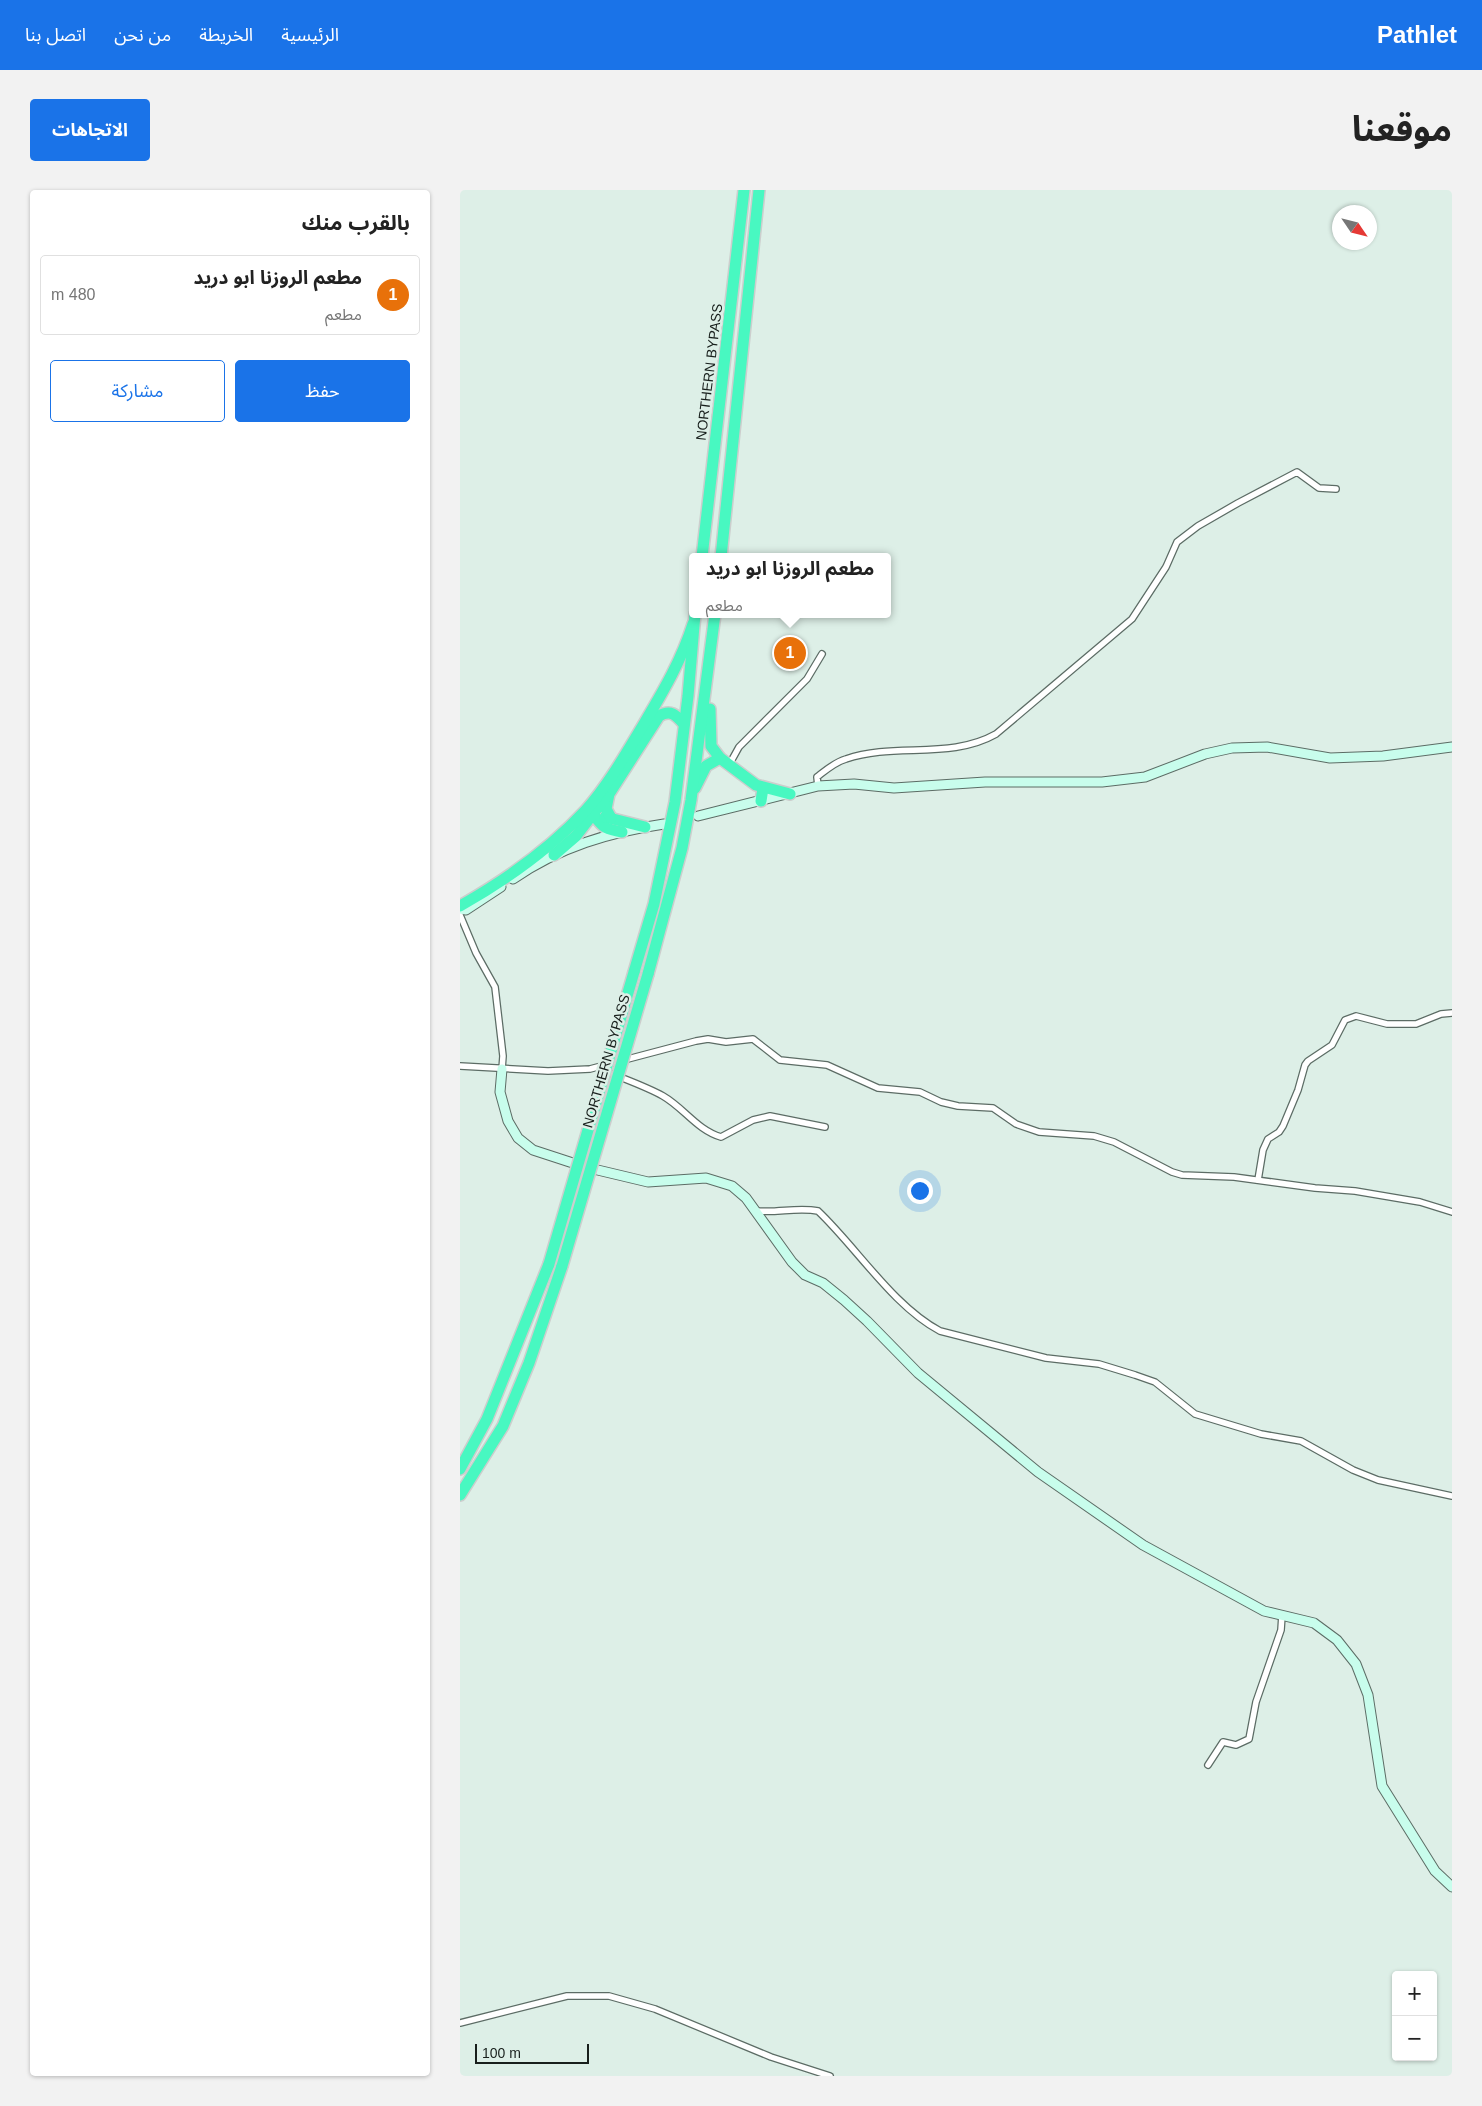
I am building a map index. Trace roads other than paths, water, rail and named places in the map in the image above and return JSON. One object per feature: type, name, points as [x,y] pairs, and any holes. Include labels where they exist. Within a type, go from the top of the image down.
[{"type":"highway","name":"NORTHERN BYPASS","points":[[702,553],[744,190]]},
{"type":"highway","points":[[722,553],[759,190]]},
{"type":"highway","name":"NORTHERN BYPASS","points":[[460,1495],[503,1426],[529,1363],[562,1266],[648,974],[682,848],[691,796],[715,618]]},
{"type":"highway","name":"NORTHERN BYPASS","points":[[460,1469],[487,1418],[549,1264],[654,904],[675,802],[694,619]]},
{"type":"highway","points":[[554,855],[576,836],[586,813],[628,750],[671,679],[683,654],[694,619]]},
{"type":"highway","points":[[710,656],[711,746],[724,762],[749,781],[763,788],[790,794]]},
{"type":"highway","points":[[460,907],[503,880],[546,849],[609,794],[660,716],[665,712],[674,714],[684,724]]},
{"type":"highway","points":[[691,796],[706,766],[724,762]]},
{"type":"highway","points":[[761,801],[763,788]]},
{"type":"highway","points":[[609,794],[606,809],[611,818]]},
{"type":"highway","points":[[586,813],[645,827]]},
{"type":"highway","points":[[586,813],[607,829],[622,832]]},
{"type":"street","points":[[818,786],[817,777],[846,759],[880,753],[964,747],[983,742],[996,734],[1132,619],[1166,567],[1177,542],[1198,526],[1265,487],[1297,472],[1319,488],[1336,489]]},
{"type":"street","points":[[724,762],[807,680],[822,654]]},
{"type":"street","points":[[698,816],[818,786],[854,784],[894,788],[985,782],[1102,782],[1145,777],[1205,754],[1232,748],[1267,747],[1330,758],[1383,756],[1452,746]]},
{"type":"street","points":[[460,907],[466,910],[554,855],[592,839],[664,824]]},
{"type":"street","points":[[460,915],[476,953],[495,987],[503,1056],[500,1092],[508,1121],[518,1138],[533,1150],[576,1164],[648,1182],[695,1178],[719,1181],[732,1186],[757,1211],[792,1262],[805,1275],[823,1283],[844,1300],[867,1320],[918,1373],[1038,1472],[1143,1545],[1264,1610],[1314,1623],[1337,1640],[1356,1664],[1371,1709],[1382,1786],[1435,1871],[1452,1887]]},
{"type":"street","points":[[1258,1180],[1263,1150],[1268,1138],[1279,1132],[1283,1126],[1298,1090],[1304,1065],[1332,1045],[1345,1020],[1356,1016],[1387,1024],[1416,1024],[1441,1014],[1452,1013]]},
{"type":"street","points":[[460,1066],[548,1071],[596,1067],[696,1041],[708,1039],[726,1042],[753,1039],[780,1060],[827,1065],[878,1088],[920,1092],[941,1102],[958,1106],[993,1108],[1016,1124],[1039,1132],[1094,1136],[1114,1142],[1177,1174],[1258,1180],[1315,1188],[1343,1189],[1403,1198],[1452,1212]]},
{"type":"street","points":[[596,1067],[663,1096],[712,1134],[721,1136],[752,1120],[770,1116],[825,1126]]},
{"type":"street","points":[[757,1211],[776,1213],[806,1209],[818,1211],[888,1287],[926,1323],[940,1331],[1046,1358],[1099,1364],[1135,1375],[1155,1382],[1195,1414],[1261,1434],[1301,1441],[1353,1470],[1378,1480],[1452,1496]]},
{"type":"street","points":[[1208,1765],[1223,1742],[1236,1745],[1249,1739],[1256,1702],[1281,1630],[1282,1615]]},
{"type":"street","points":[[460,2023],[567,1996],[610,1996],[655,2009],[771,2057],[830,2076]]},
{"type":"place","name":"مطعم الروزنا ابو دريد","points":[[790,653]]}]
